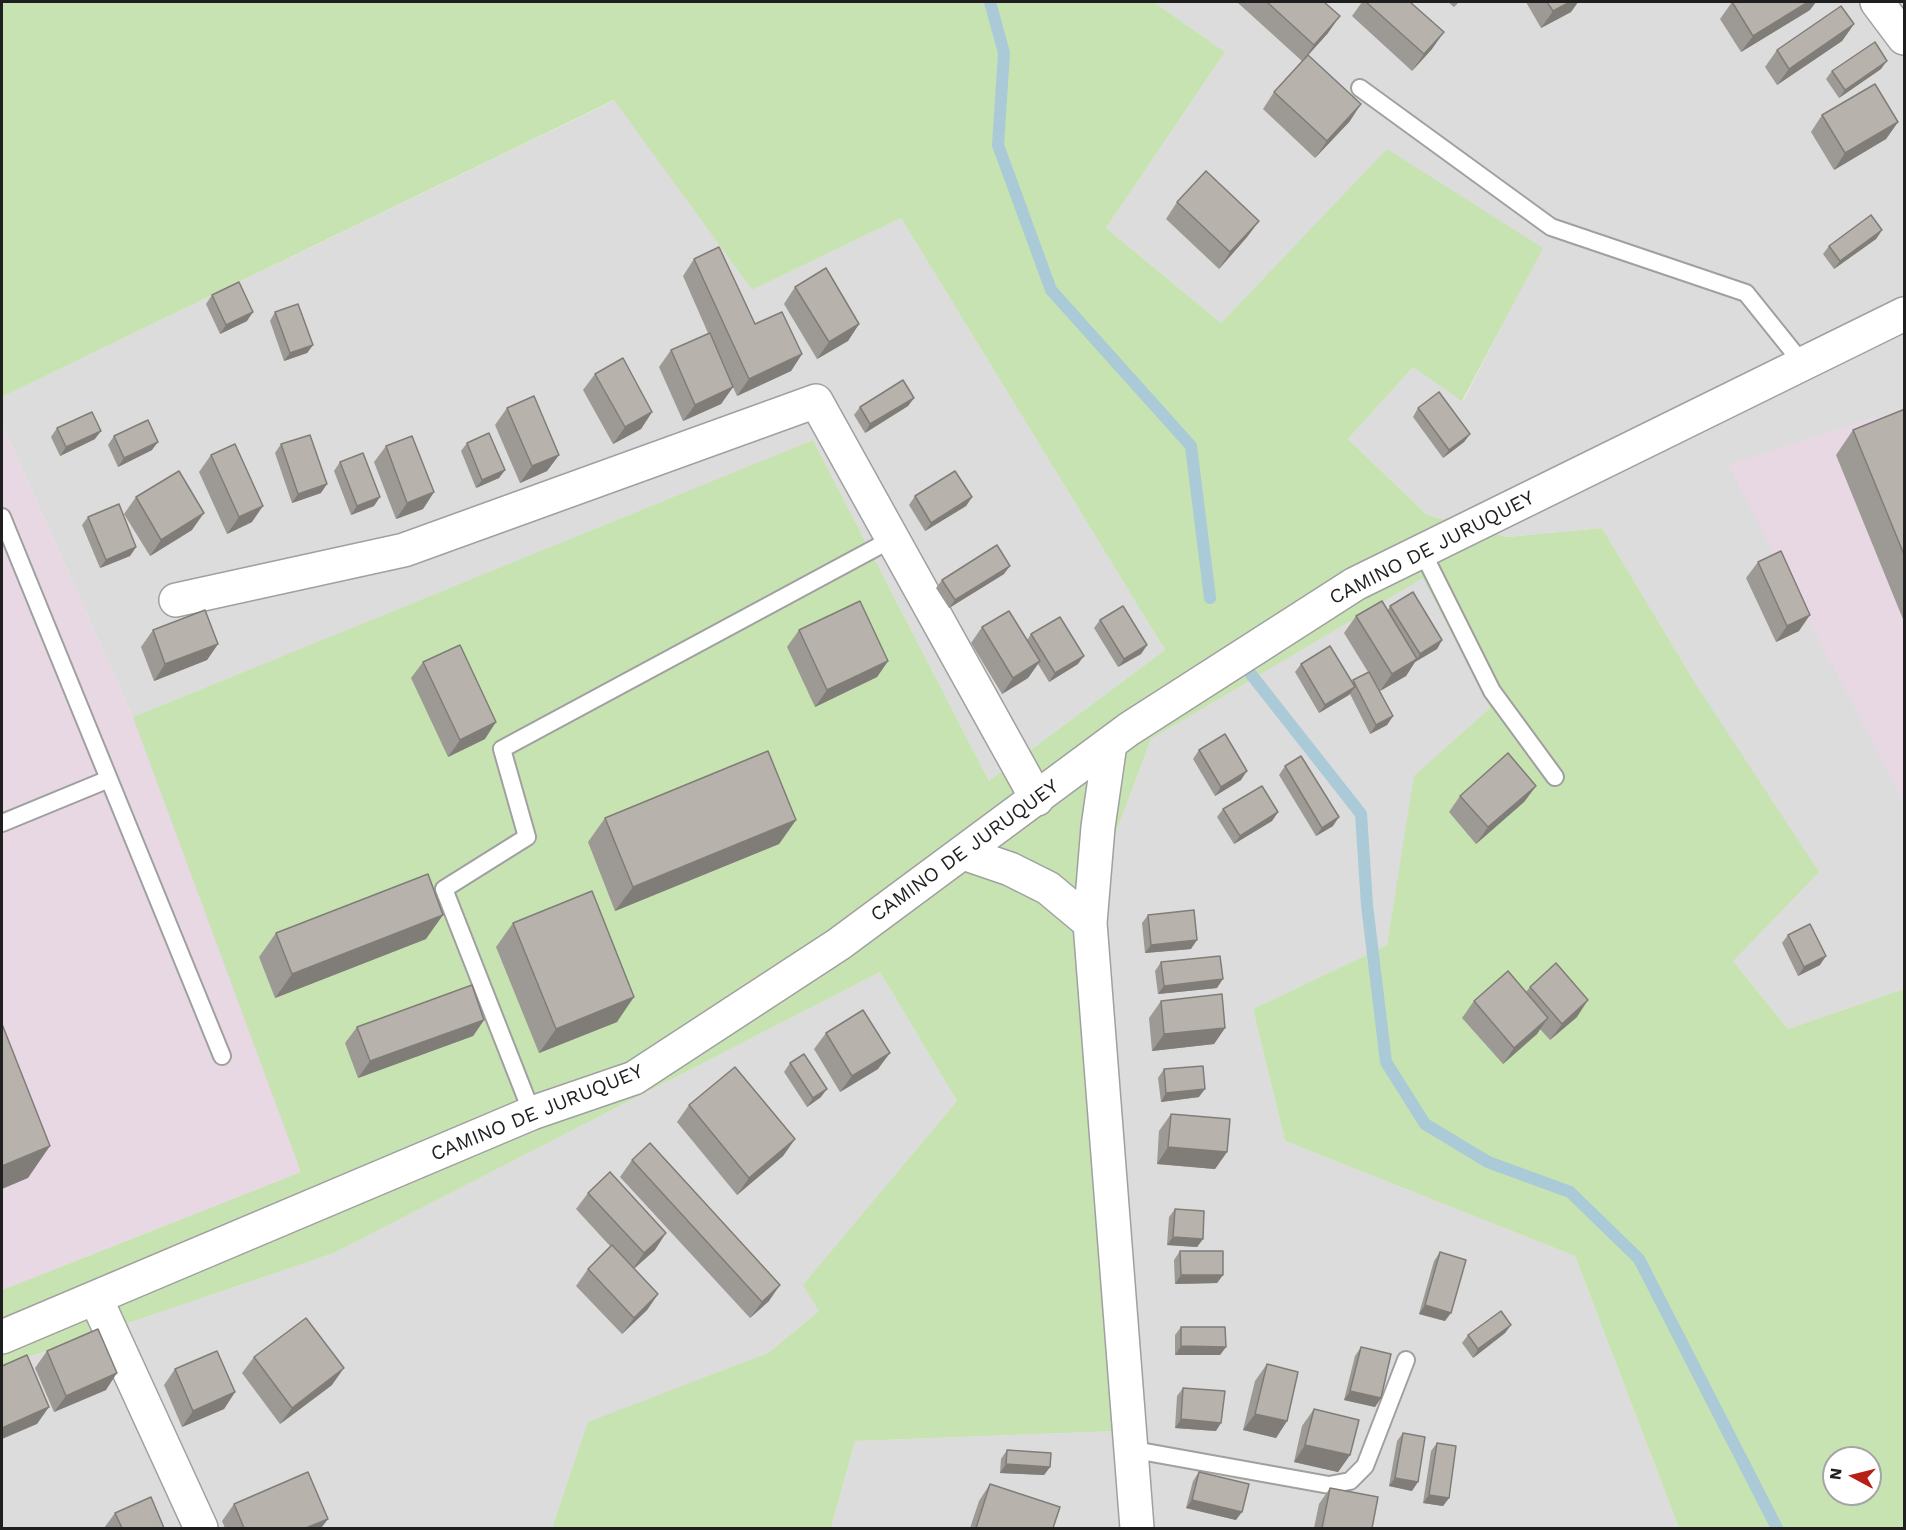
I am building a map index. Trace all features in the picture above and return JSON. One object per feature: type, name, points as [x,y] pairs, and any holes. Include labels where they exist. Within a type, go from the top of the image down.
[{"type":"street","points":[[1876,2],[1905,38]]},
{"type":"street","name":"CAMINO DE JURUQUEY","points":[[2,1337],[532,1113],[634,1078],[839,944],[1110,744],[1355,584],[1905,314]]},
{"type":"street","points":[[176,600],[404,550],[816,401],[1037,799]]},
{"type":"street","points":[[1110,744],[1098,827],[1090,923],[1129,1449],[1137,1528]]},
{"type":"street","points":[[963,854],[1010,869],[1048,888],[1090,923]]},
{"type":"street","points":[[96,1299],[201,1528]]},
{"type":"lane","points":[[1360,88],[1551,227],[1746,293],[1803,364]]},
{"type":"lane","points":[[2,517],[222,1056]]},
{"type":"lane","points":[[532,1113],[444,889],[527,837],[502,749],[892,539]]},
{"type":"lane","points":[[1422,551],[1492,691],[1555,777]]},
{"type":"lane","points":[[2,823],[109,779]]},
{"type":"lane","points":[[1129,1449],[1329,1485],[1350,1481],[1365,1466],[1406,1360]]},
{"type":"shaded area","points":[[1154,2],[1904,2],[1904,989],[1788,1029],[1733,961],[1700,691],[1602,528],[1507,537],[1427,515],[1348,439],[1413,367],[1463,401],[1542,248],[1387,150],[1221,323],[1106,228],[1225,52]]},
{"type":"shaded area","points":[[615,100],[752,290],[901,218],[1165,650],[989,781],[813,440],[133,717],[2,424],[2,397]]},
{"type":"shaded area","points":[[1904,408],[1904,798],[1902,799],[1728,465]]},
{"type":"shaded area","points":[[2,424],[133,717],[813,440],[301,1172],[2,1290]]},
{"type":"shaded area","points":[[1423,577],[1490,708],[1415,776],[1387,945],[1253,1009],[1285,1141],[1575,1256],[1679,1528],[831,1528],[855,1441],[1117,1431],[1079,931],[1151,739]]},
{"type":"shaded area","points":[[880,972],[957,1101],[804,1285],[819,1311],[768,1353],[588,1423],[552,1528],[2,1528],[2,1366],[334,1253]]},
{"type":"green space","points":[[2,2],[1154,2],[1225,52],[1106,228],[1221,323],[1387,149],[1543,248],[1462,401],[1413,367],[1348,439],[1427,515],[1507,537],[1602,528],[1700,691],[1819,872],[1733,961],[1788,1029],[1904,989],[1904,1528],[1679,1528],[1575,1256],[1285,1141],[1253,1009],[1387,945],[1414,776],[1490,708],[1423,578],[1151,739],[1079,931],[1117,1431],[855,1441],[831,1528],[552,1528],[588,1422],[768,1353],[819,1311],[803,1285],[957,1101],[880,972],[334,1253],[2,1366],[2,1290],[301,1172],[133,717],[813,440],[989,781],[1165,650],[901,218],[752,290],[614,100],[2,397]]},
{"type":"building","points":[[1267,2],[1324,2],[1340,16],[1314,45]]},
{"type":"building","points":[[1366,2],[1410,2],[1444,32],[1424,54]]},
{"type":"building","points":[[1547,2],[1570,2],[1553,11]]},
{"type":"building","points":[[1732,2],[1808,2],[1753,36]]},
{"type":"building","points":[[1841,6],[1854,24],[1789,69],[1777,50]]},
{"type":"building","points":[[1875,42],[1887,61],[1845,90],[1832,71]]},
{"type":"building","points":[[1308,55],[1361,104],[1327,141],[1274,92]]},
{"type":"building","points":[[1875,84],[1898,122],[1845,153],[1822,115]]},
{"type":"building","points":[[1206,171],[1259,221],[1230,252],[1177,202]]},
{"type":"building","points":[[1871,215],[1882,230],[1840,261],[1829,246]]},
{"type":"building","points":[[719,247],[755,324],[782,312],[802,354],[749,379],[694,259]]},
{"type":"building","points":[[826,268],[859,324],[829,342],[795,287]]},
{"type":"building","points":[[239,282],[253,312],[226,325],[212,295]]},
{"type":"building","points":[[298,304],[313,345],[290,353],[275,312]]},
{"type":"building","points":[[710,333],[733,387],[695,405],[671,350]]},
{"type":"building","points":[[623,358],[652,412],[625,427],[595,374]]},
{"type":"building","points":[[903,380],[914,398],[870,424],[860,407]]},
{"type":"building","points":[[1439,392],[1470,434],[1449,450],[1418,408]]},
{"type":"building","points":[[534,396],[559,455],[532,466],[507,408]]},
{"type":"building","points":[[1905,409],[1905,557],[1853,430]]},
{"type":"building","points":[[92,412],[101,431],[66,447],[57,428]]},
{"type":"building","points":[[148,420],[158,442],[124,458],[114,436]]},
{"type":"building","points":[[489,433],[505,470],[482,480],[467,443]]},
{"type":"building","points":[[310,435],[327,484],[298,494],[281,444]]},
{"type":"building","points":[[412,436],[434,492],[407,503],[386,446]]},
{"type":"building","points":[[235,444],[263,506],[239,517],[211,455]]},
{"type":"building","points":[[363,453],[380,497],[357,506],[340,462]]},
{"type":"building","points":[[179,471],[204,513],[161,540],[136,497]]},
{"type":"building","points":[[955,471],[972,497],[931,523],[915,496]]},
{"type":"building","points":[[119,504],[136,547],[106,560],[88,517]]},
{"type":"building","points":[[997,545],[1010,566],[955,600],[942,580]]},
{"type":"building","points":[[1781,551],[1810,615],[1787,626],[1758,562]]},
{"type":"building","points":[[1413,592],[1442,640],[1420,654],[1390,606]]},
{"type":"building","points":[[860,601],[888,661],[827,690],[799,630]]},
{"type":"building","points":[[1382,601],[1417,659],[1392,674],[1356,616]]},
{"type":"building","points":[[1123,606],[1147,645],[1124,659],[1100,620]]},
{"type":"building","points":[[205,610],[218,644],[165,664],[153,630]]},
{"type":"building","points":[[1009,611],[1040,661],[1013,678],[982,627]]},
{"type":"building","points":[[1060,617],[1084,656],[1055,673],[1031,634]]},
{"type":"building","points":[[460,645],[496,722],[460,740],[423,662]]},
{"type":"building","points":[[1330,646],[1355,687],[1325,705],[1301,664]]},
{"type":"building","points":[[1369,672],[1393,716],[1376,725],[1353,680]]},
{"type":"building","points":[[1225,734],[1247,771],[1221,787],[1199,750]]},
{"type":"building","points":[[768,751],[796,820],[633,887],[605,818]]},
{"type":"building","points":[[1508,753],[1536,786],[1488,827],[1460,796]]},
{"type":"building","points":[[1301,756],[1339,817],[1322,828],[1285,766]]},
{"type":"building","points":[[1262,786],[1278,812],[1240,836],[1223,809]]},
{"type":"building","points":[[428,874],[443,915],[292,974],[276,933]]},
{"type":"building","points":[[592,891],[634,997],[556,1029],[513,923]]},
{"type":"building","points":[[1194,910],[1197,940],[1151,945],[1148,915]]},
{"type":"building","points":[[1810,924],[1826,956],[1804,967],[1788,935]]},
{"type":"building","points":[[1220,956],[1223,979],[1164,986],[1161,962]]},
{"type":"building","points":[[1556,963],[1588,1000],[1562,1024],[1530,987]]},
{"type":"building","points":[[1508,971],[1548,1018],[1514,1048],[1474,1001]]},
{"type":"building","points":[[472,985],[484,1020],[370,1061],[357,1027]]},
{"type":"building","points":[[1222,994],[1225,1028],[1164,1034],[1161,1001]]},
{"type":"building","points":[[863,1010],[890,1053],[852,1076],[826,1033]]},
{"type":"building","points":[[2,1024],[50,1146],[2,1166]]},
{"type":"building","points":[[804,1054],[827,1089],[813,1098],[790,1063]]},
{"type":"building","points":[[1203,1066],[1205,1089],[1166,1093],[1164,1069]]},
{"type":"building","points":[[735,1067],[795,1139],[749,1178],[689,1105]]},
{"type":"building","points":[[1171,1114],[1230,1119],[1227,1152],[1168,1147]]},
{"type":"building","points":[[650,1143],[780,1285],[762,1302],[632,1160]]},
{"type":"building","points":[[610,1172],[666,1233],[644,1253],[588,1193]]},
{"type":"building","points":[[1175,1209],[1204,1211],[1203,1239],[1173,1237]]},
{"type":"building","points":[[612,1245],[658,1294],[634,1318],[588,1269]]},
{"type":"building","points":[[1180,1251],[1223,1251],[1223,1275],[1181,1275]]},
{"type":"building","points":[[1440,1252],[1466,1260],[1451,1313],[1425,1305]]},
{"type":"building","points":[[1501,1311],[1511,1325],[1478,1349],[1468,1335]]},
{"type":"building","points":[[306,1318],[344,1368],[292,1408],[254,1357]]},
{"type":"building","points":[[1181,1327],[1225,1327],[1226,1347],[1181,1346]]},
{"type":"building","points":[[98,1329],[117,1373],[66,1396],[47,1351]]},
{"type":"building","points":[[1361,1347],[1391,1354],[1381,1398],[1350,1391]]},
{"type":"building","points":[[217,1351],[235,1392],[193,1411],[175,1369]]},
{"type":"building","points":[[27,1355],[49,1407],[2,1428],[2,1366]]},
{"type":"building","points":[[1267,1364],[1298,1372],[1287,1421],[1255,1414]]},
{"type":"building","points":[[1183,1388],[1225,1391],[1221,1423],[1181,1419]]},
{"type":"building","points":[[1314,1409],[1359,1420],[1350,1455],[1305,1445]]},
{"type":"building","points":[[1403,1433],[1425,1437],[1418,1482],[1395,1478]]},
{"type":"building","points":[[1437,1443],[1456,1446],[1449,1498],[1429,1495]]},
{"type":"building","points":[[1007,1450],[1051,1453],[1050,1467],[1006,1464]]},
{"type":"building","points":[[308,1472],[328,1519],[306,1528],[244,1528],[234,1504]]},
{"type":"building","points":[[1199,1472],[1249,1484],[1242,1512],[1192,1500]]},
{"type":"building","points":[[990,1484],[1060,1507],[1053,1528],[976,1528]]},
{"type":"building","points":[[1330,1488],[1378,1497],[1372,1528],[1322,1528]]},
{"type":"building","points":[[151,1497],[164,1528],[122,1528],[115,1513]]},
{"type":"waterway","points":[[990,2],[1004,53],[998,145],[1051,290],[1191,446],[1210,598]]},
{"type":"waterway","points":[[1250,673],[1361,814],[1367,905],[1386,1062],[1425,1124],[1488,1162],[1570,1192],[1639,1259],[1777,1528]]}]
